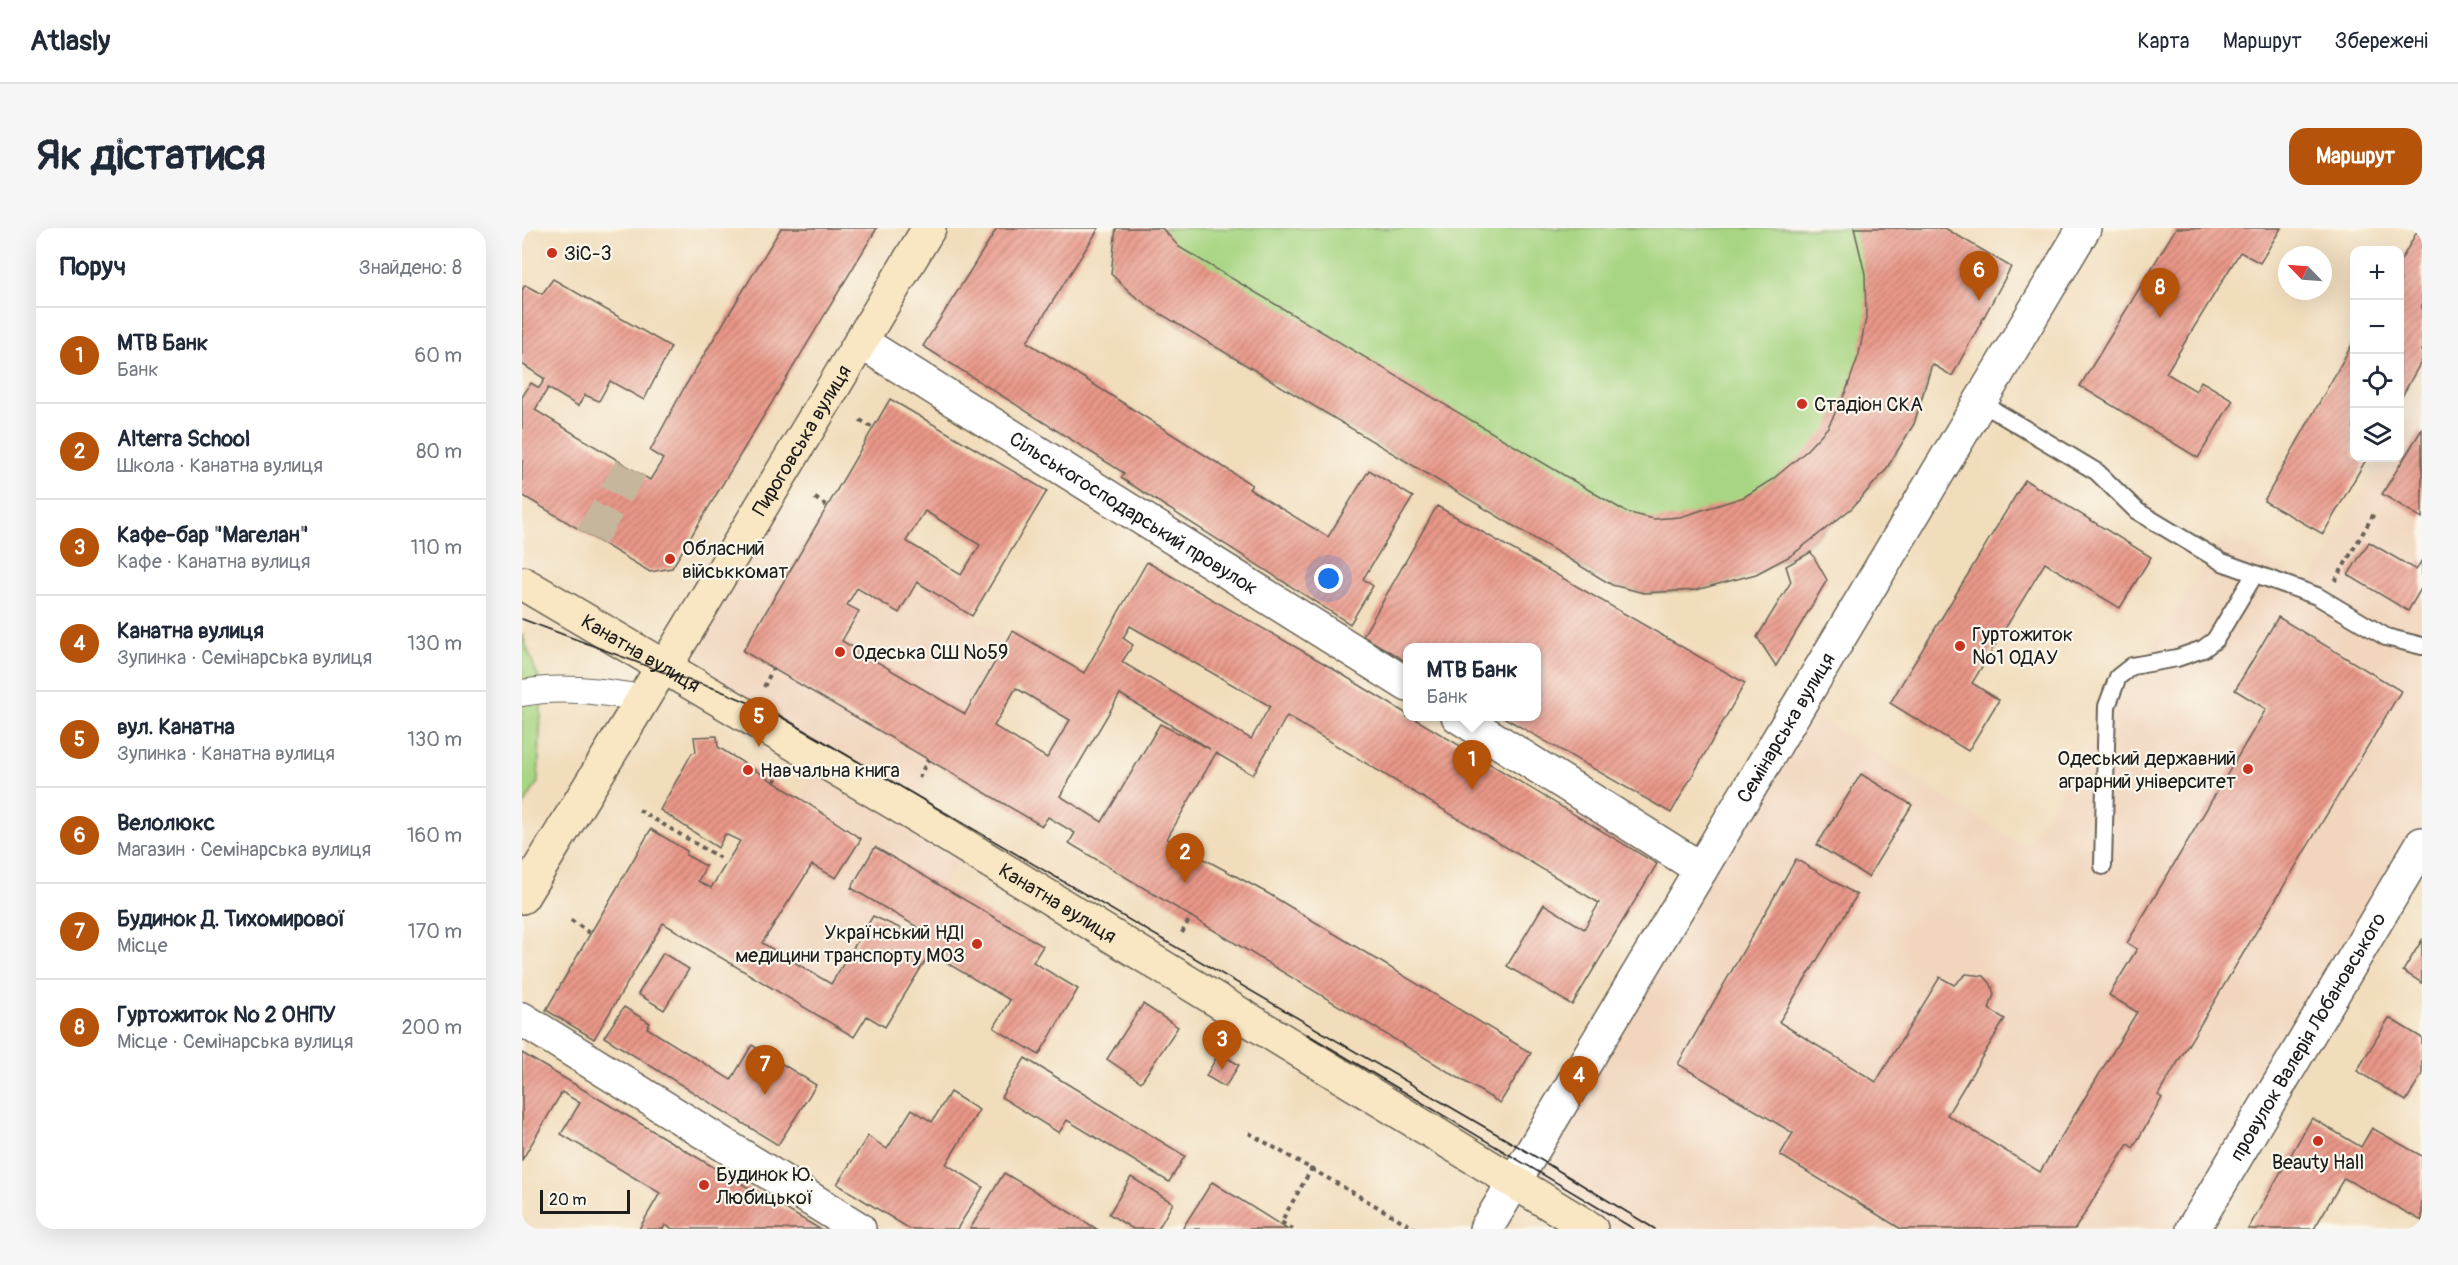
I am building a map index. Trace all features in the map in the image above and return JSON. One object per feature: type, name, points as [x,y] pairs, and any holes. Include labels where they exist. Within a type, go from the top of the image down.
[{"type":"main road","name":"Пироговська вулиця","points":[[522,897],[660,671],[665,667],[929,228]]},
{"type":"main road","name":"Канатна вулиця","points":[[522,583],[893,802],[1591,1229]]},
{"type":"street","name":"Семінарська вулиця","points":[[1486,1229],[2084,228]]},
{"type":"street","name":"Сільськогосподарський провулок","points":[[861,342],[1403,682]]},
{"type":"street","points":[[522,693],[545,688],[595,691],[644,698]]},
{"type":"street","points":[[1464,721],[1701,869]]},
{"type":"street","name":"провулок Валерія Лобановського","points":[[2193,1229],[2422,844]]},
{"type":"street","points":[[522,1019],[859,1229]]},
{"type":"lane","points":[[1980,402],[2097,472],[2137,511],[2223,562],[2324,600],[2386,637],[2422,646]]},
{"type":"lane","points":[[2103,866],[2107,706],[2118,677],[2132,666],[2177,658],[2203,649],[2215,640],[2255,574]]},
{"type":"path","points":[[860,420],[873,428]]},
{"type":"path","points":[[815,498],[828,506]]},
{"type":"path","points":[[2324,600],[2375,512]]},
{"type":"path","points":[[764,687],[773,668]]},
{"type":"path","points":[[918,778],[928,759]]},
{"type":"path","points":[[774,782],[782,769]]},
{"type":"path","points":[[639,810],[720,858]]},
{"type":"path","points":[[1182,933],[1191,916]]},
{"type":"path","points":[[571,920],[591,934]]},
{"type":"path","points":[[1249,1133],[1416,1229]]},
{"type":"path","points":[[1293,1229],[1285,1226],[1281,1221],[1312,1168]]},
{"type":"shaded area","name":"Одеський державний аграрний університет","points":[[2422,386],[2422,829],[2188,1229],[1594,1229],[1516,1181],[1803,708],[2025,847],[2224,534],[2309,585],[2379,462],[2404,462],[2404,418]]},
{"type":"shaded area","name":"Одеська CШ №59","points":[[771,495],[1010,639],[909,808],[669,665]]},
{"type":"shaded area","points":[[821,762],[966,849],[854,1037],[710,952]]},
{"type":"green space","name":"Стадіон СКА","points":[[1116,228],[1929,228],[1935,349],[1914,424],[1885,471],[1852,508],[1792,555],[1756,574],[1696,590],[1644,593],[1612,585],[1151,308],[1111,274]]},
{"type":"green space","points":[[522,634],[542,687],[538,782],[522,808]]},
{"type":"building","points":[[781,228],[877,228],[672,568],[650,572],[522,495],[522,397],[531,383],[539,388],[545,379],[522,364],[522,290],[525,285],[542,294],[553,279],[671,347],[644,400],[610,381],[599,401],[585,395],[578,406],[548,388],[535,410],[650,480],[663,459],[650,451],[684,388]]},
{"type":"building","points":[[997,228],[1099,228],[1027,342],[1252,485],[1249,489],[1328,537],[1369,470],[1413,497],[1363,579],[1373,586],[1350,624],[1121,478],[1124,473],[923,346]]},
{"type":"building","points":[[1116,228],[1162,228],[1179,247],[1626,512],[1654,519],[1680,517],[1744,497],[1773,479],[1803,454],[1828,427],[1846,391],[1859,354],[1866,318],[1865,274],[1854,228],[1945,228],[2011,267],[1952,376],[1932,364],[1914,424],[1885,471],[1852,508],[1792,555],[1756,574],[1696,590],[1644,593],[1612,585],[1151,308],[1111,274]]},
{"type":"building","points":[[2176,228],[2281,228],[2260,263],[2240,252],[2166,373],[2196,391],[2201,381],[2233,400],[2198,458],[2080,386]]},
{"type":"building","points":[[2419,228],[2422,228],[2422,360],[2404,393],[2404,300],[2404,255]]},
{"type":"building","points":[[2350,348],[2350,462],[2365,462],[2323,534],[2264,501]]},
{"type":"building","points":[[890,399],[1047,491],[972,616],[917,582],[899,613],[857,588],[847,605],[859,611],[842,641],[965,714],[1013,631],[1084,673],[1147,562],[1403,712],[1403,721],[1419,721],[1657,864],[1572,1005],[1507,966],[1544,904],[1584,929],[1599,903],[1287,716],[1253,775],[1216,753],[1167,839],[1269,894],[1531,1053],[1500,1103],[1069,843],[1075,833],[1048,817],[1042,826],[743,651]],"holes":[[[925,511],[980,545],[961,575],[906,541]],[[1130,626],[1270,706],[1251,739],[1122,662],[1133,645],[1123,638]],[[1016,688],[1070,720],[1047,758],[994,726]],[[1120,694],[1210,749],[1160,724],[1102,822],[1060,796]]]},
{"type":"building","points":[[2422,429],[2422,518],[2382,494],[2402,462],[2404,462]]},
{"type":"building","name":"Гуртожиток №1 ОДАУ","points":[[2025,480],[2151,557],[2120,608],[2045,563],[1972,683],[1999,700],[1968,751],[1890,703]]},
{"type":"building","points":[[1437,506],[1745,683],[1671,813],[1510,721],[1541,721],[1541,643],[1403,643],[1403,660],[1363,636]]},
{"type":"building","points":[[2369,542],[2416,570],[2422,560],[2422,587],[2408,611],[2348,575]]},
{"type":"building","points":[[1811,552],[1827,580],[1776,666],[1757,637],[1791,582],[1786,566]]},
{"type":"building","points":[[2278,617],[2401,691],[2158,1095],[2162,1098],[2133,1148],[2128,1144],[2075,1229],[1901,1229],[1780,1155],[1793,1133],[1678,1064],[1796,859],[1857,895],[1779,1022],[1876,1082],[1940,977],[1954,985],[1966,974],[1984,976],[1991,984],[1994,994],[1989,1009],[2005,1019],[1947,1115],[2040,1172],[2137,1012],[2109,995],[2137,949],[2127,943],[2266,709],[2235,690]]},
{"type":"building","points":[[717,736],[718,747],[861,839],[836,878],[812,865],[762,943],[831,984],[873,916],[915,935],[919,928],[851,888],[875,847],[1043,946],[1033,962],[1078,989],[1039,1055],[994,1028],[1010,1000],[930,953],[885,1027],[867,1016],[854,1037],[663,923],[594,1039],[546,1010],[651,829],[687,851],[686,855],[706,866],[698,881],[711,888],[740,841],[725,834],[718,848],[660,810],[692,753],[696,752],[694,737]]},
{"type":"building","points":[[1861,774],[1912,805],[1868,877],[1817,845]]},
{"type":"building","points":[[2422,940],[2422,983],[2403,971]]},
{"type":"building","points":[[663,953],[689,969],[664,1010],[638,994]]},
{"type":"building","points":[[1143,1004],[1178,1027],[1141,1082],[1107,1059]]},
{"type":"building","points":[[624,1007],[650,1023],[647,1028],[731,1080],[752,1045],[816,1085],[778,1145],[604,1037]]},
{"type":"building","points":[[2389,1018],[2422,1038],[2422,1074],[2406,1101],[2357,1071]]},
{"type":"building","points":[[522,1053],[820,1229],[673,1229],[665,1225],[663,1229],[639,1229],[660,1193],[561,1134],[580,1103],[562,1092],[522,1160]]},
{"type":"building","points":[[1219,1053],[1239,1065],[1225,1087],[1206,1076]]},
{"type":"building","points":[[1025,1058],[1185,1156],[1169,1182],[1067,1120],[1059,1133],[1001,1097]]},
{"type":"building","points":[[950,1092],[979,1110],[946,1164],[983,1187],[957,1229],[910,1229],[837,1184],[868,1136],[887,1149],[912,1109],[932,1122]]},
{"type":"building","points":[[2312,1118],[2361,1147],[2372,1128],[2422,1156],[2422,1221],[2344,1178],[2314,1229],[2248,1229]]},
{"type":"building","points":[[1004,1173],[1053,1202],[1097,1229],[970,1229]]},
{"type":"building","points":[[1131,1177],[1173,1203],[1158,1229],[1133,1229],[1109,1214]]},
{"type":"building","points":[[1212,1182],[1287,1229],[1182,1229]]},
{"type":"tunnel","points":[[591,537],[631,468]]},
{"type":"tram line","points":[[522,619],[660,671],[716,689],[776,714],[1531,1154],[1655,1229]]},
{"type":"tram line","points":[[1307,1034],[1634,1229]]},
{"type":"place","name":"ЗіС-3","points":[[552,253]]},
{"type":"place","name":"Велолюкс","points":[[1979,301]]},
{"type":"place","name":"Гуртожиток № 2 ОНПУ","points":[[2160,318]]},
{"type":"place","name":"Стадіон СКА","points":[[1802,404]]},
{"type":"place","name":"Обласний військкомат","points":[[670,559]]},
{"type":"place","name":"Гуртожиток №1 ОДАУ","points":[[1960,646]]},
{"type":"place","name":"Одеська CШ №59","points":[[840,652]]},
{"type":"place","name":"вул. Канатна","points":[[759,747]]},
{"type":"place","name":"Одеський державний аграрний університет","points":[[2248,769]]},
{"type":"place","name":"Навчальна книга","points":[[748,770]]},
{"type":"place","name":"МТВ Банк","points":[[1472,790]]},
{"type":"place","name":"Alterra School","points":[[1185,883]]},
{"type":"place","name":"Український НДІ медицини транспорту МОЗ","points":[[977,944]]},
{"type":"place","name":"Кафе-бар \"Магелан\"","points":[[1222,1070]]},
{"type":"place","name":"Будинок Д. Тихомирової","points":[[765,1095]]},
{"type":"place","name":"Канатна вулиця","points":[[1579,1106]]},
{"type":"place","name":"Beauty Hall","points":[[2318,1141]]},
{"type":"place","name":"Будинок Ю. Любицької","points":[[704,1185]]}]
